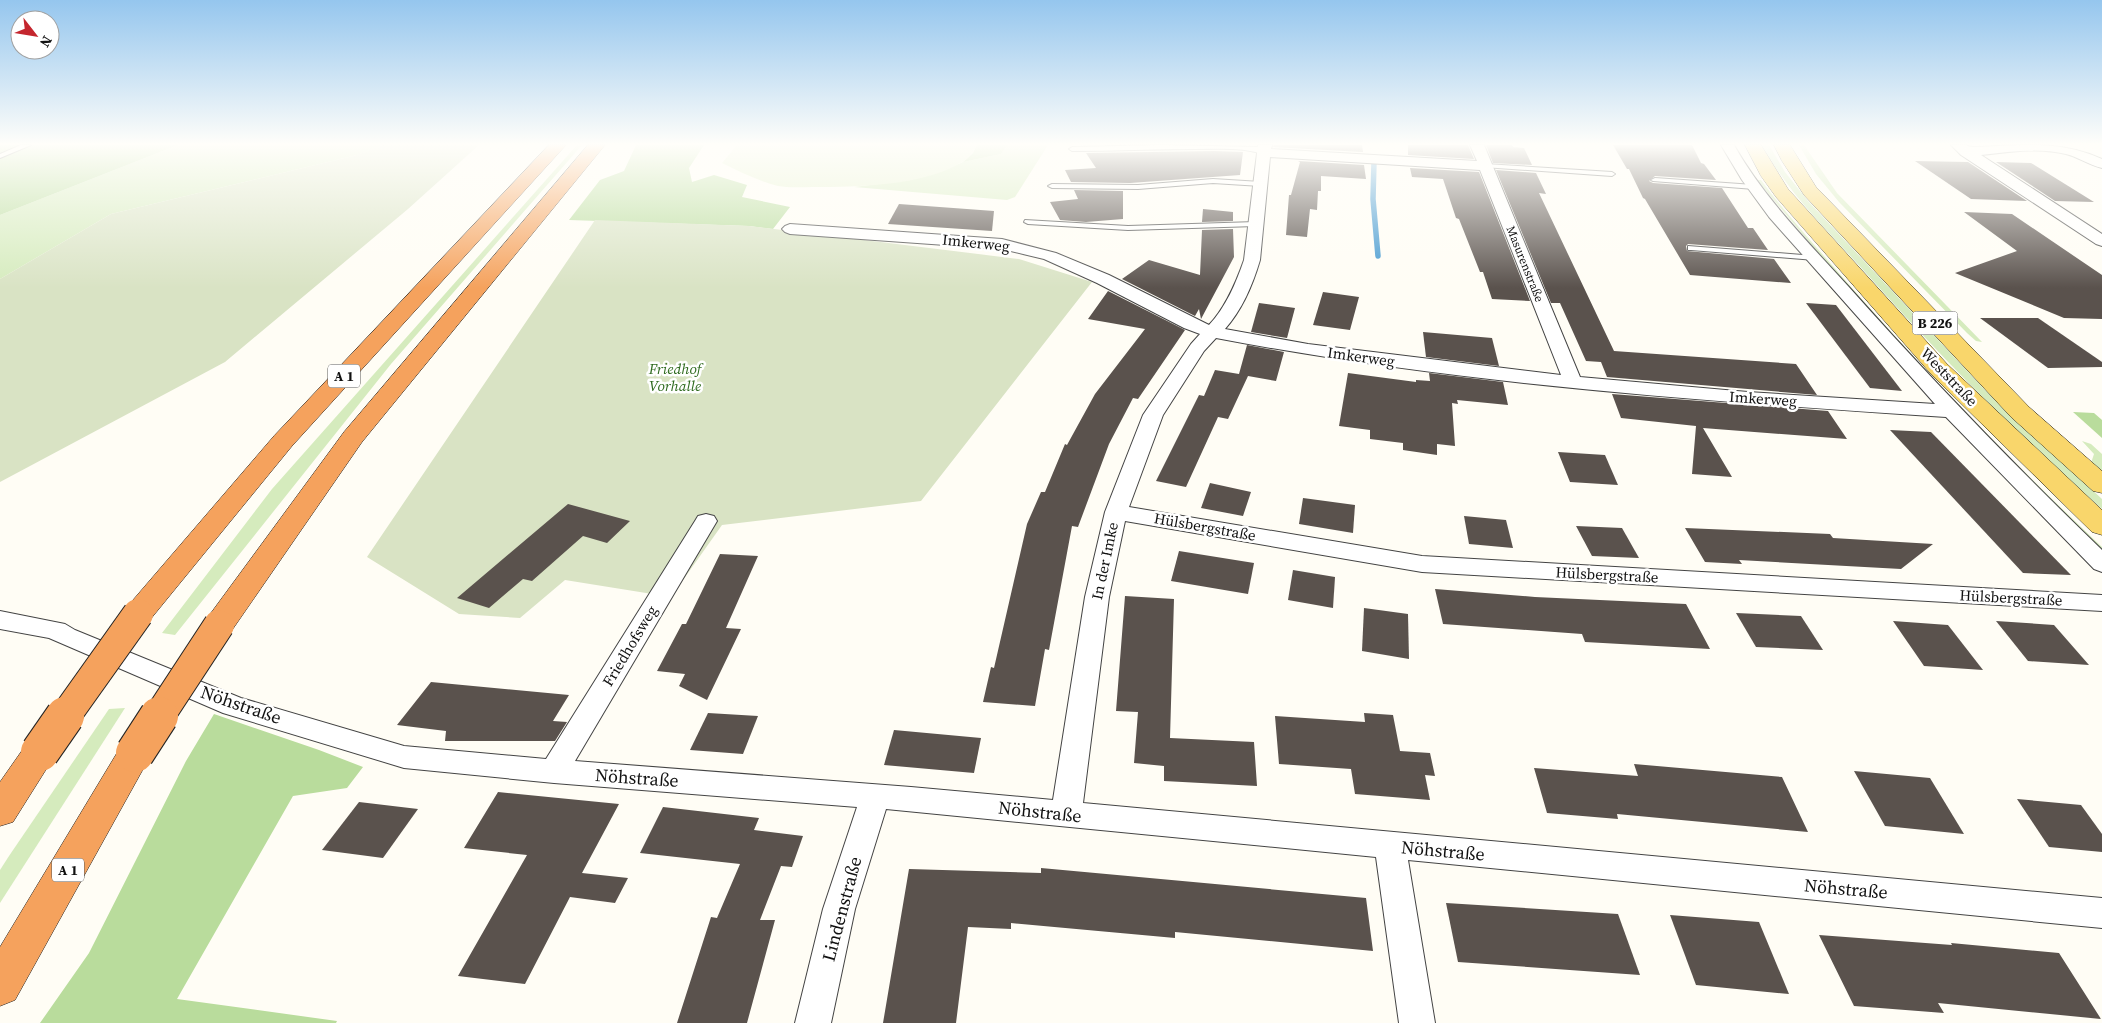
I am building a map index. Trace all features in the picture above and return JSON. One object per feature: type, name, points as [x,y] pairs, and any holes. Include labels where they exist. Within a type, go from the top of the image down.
[{"type":"highway","name":"A 1","points":[[0,811],[138,614],[283,442],[514,193]]},
{"type":"highway","name":"A 1","points":[[0,986],[135,753],[218,625],[353,437],[556,193]]},
{"type":"main road","name":"Weststraße","points":[[1782,193],[1939,369],[2102,526]]},
{"type":"main road","name":"Weststraße","points":[[1812,193],[2020,412],[2102,485]]},
{"type":"street","name":"In der Imke","points":[[1066,814],[1097,597],[1116,512],[1154,415],[1197,348],[1226,317],[1247,276],[1252,260],[1260,193]]},
{"type":"street","name":"Masurenstraße","points":[[1496,193],[1573,382]]},
{"type":"street","name":"Weststraße","points":[[1759,193],[1950,411],[2102,564]]},
{"type":"street","points":[[2031,193],[2102,241]]},
{"type":"street","name":"Imkerweg","points":[[790,229],[1009,245],[1050,256],[1103,279],[1190,324],[1212,332],[1318,351],[1573,382],[1748,398],[1950,411]]},
{"type":"street","name":"Hülsbergstraße","points":[[1116,512],[1422,564],[2102,603]]},
{"type":"street","name":"Friedhofsweg","points":[[554,771],[706,521]]},
{"type":"street","name":"Nöhstraße","points":[[0,620],[56,630],[66,636],[233,706],[404,757],[554,771],[875,796],[2102,913]]},
{"type":"street","name":"Lindenstraße","points":[[813,1023],[839,909],[875,796]]},
{"type":"street","points":[[1390,846],[1417,1023]]},
{"type":"lane","points":[[1028,222],[1128,228],[1256,224]]},
{"type":"lane","points":[[1691,248],[1815,258]]},
{"type":"green space","points":[[0,193],[57,193],[0,215]]},
{"type":"green space","points":[[57,193],[200,193],[111,214],[0,279],[0,215]]},
{"type":"green space","points":[[200,193],[426,193],[225,362],[0,482],[0,279],[111,214]]},
{"type":"green space","points":[[535,193],[540,193],[391,364],[175,635],[162,633],[272,489]]},
{"type":"green space","points":[[590,193],[744,193],[742,197],[790,207],[773,229],[749,226],[569,220]]},
{"type":"green space","points":[[922,193],[1018,193],[1015,197],[1007,200]]},
{"type":"green space","points":[[1768,193],[1771,193],[1851,287],[1974,420],[2102,547],[2102,553],[2052,505],[1866,310]]},
{"type":"green space","points":[[1794,193],[1801,193],[1985,390],[2102,499],[2102,509],[1979,394]]},
{"type":"green space","points":[[1831,193],[1837,193],[1982,342],[1976,341],[1967,333]]},
{"type":"green space","name":"Friedhof Vorhalle","points":[[595,220],[749,226],[1019,259],[1092,282],[921,501],[722,525],[671,597],[565,580],[520,618],[459,614],[367,557]]},
{"type":"green space","points":[[2073,412],[2094,413],[2102,420],[2102,438]]},
{"type":"green space","points":[[2082,441],[2091,444],[2102,454],[2102,472],[2091,463],[2094,454]]},
{"type":"green space","points":[[125,708],[0,903],[0,870],[109,709]]},
{"type":"green space","points":[[214,714],[363,767],[347,788],[293,796],[177,999],[337,1021],[336,1023],[40,1023],[89,953],[186,761]]},
{"type":"building","points":[[1075,193],[1123,193],[1123,219],[1086,222],[1060,220],[1050,202],[1078,199]]},
{"type":"building","points":[[1292,193],[1318,193],[1317,210],[1310,209],[1307,237],[1286,235],[1289,195]]},
{"type":"building","points":[[1448,193],[1487,193],[1530,301],[1492,299],[1483,272],[1480,272],[1459,219],[1456,218]]},
{"type":"building","points":[[1505,193],[1545,193],[1539,193],[1614,351],[1796,364],[1817,395],[1607,377],[1601,362],[1586,361],[1560,303],[1551,303]]},
{"type":"building","points":[[1640,193],[1725,193],[1748,228],[1753,228],[1768,250],[1688,244],[1686,246],[1687,251],[1774,259],[1791,283],[1690,275]]},
{"type":"building","points":[[1962,193],[2015,193],[2027,201],[1971,199]]},
{"type":"building","points":[[2043,193],[2079,193],[2094,202],[2055,201]]},
{"type":"building","points":[[899,204],[994,211],[992,231],[888,224]]},
{"type":"building","points":[[1203,209],[1233,212],[1233,221],[1202,222]]},
{"type":"building","points":[[1964,212],[2012,214],[2102,275],[2102,319],[2064,318],[1955,273],[2017,251]]},
{"type":"building","points":[[1233,229],[1234,257],[1201,319],[1199,309],[1195,316],[1122,279],[1149,260],[1200,275],[1202,230]]},
{"type":"building","points":[[1108,291],[1185,330],[1138,399],[1133,398],[1109,444],[1078,527],[1072,526],[1049,650],[1045,649],[1035,706],[983,702],[991,667],[994,668],[1027,524],[1041,492],[1045,492],[1065,444],[1067,445],[1095,394],[1145,329],[1088,319]]},
{"type":"building","points":[[1323,292],[1359,297],[1350,330],[1313,325]]},
{"type":"building","points":[[1259,303],[1295,308],[1287,338],[1251,332]]},
{"type":"building","points":[[1806,303],[1836,305],[1902,391],[1870,388]]},
{"type":"building","points":[[1980,318],[2038,318],[2102,362],[2102,367],[2048,368]]},
{"type":"building","points":[[1423,332],[1492,338],[1499,366],[1426,357]]},
{"type":"building","points":[[1247,345],[1284,352],[1276,381],[1248,376],[1228,419],[1218,417],[1186,487],[1156,481],[1199,395],[1204,396],[1215,370],[1239,374]]},
{"type":"building","points":[[1348,373],[1416,382],[1416,380],[1430,381],[1429,373],[1503,382],[1508,405],[1457,400],[1458,404],[1452,403],[1455,446],[1437,444],[1437,455],[1403,450],[1403,443],[1370,439],[1370,430],[1339,426]]},
{"type":"building","points":[[1612,394],[1828,411],[1847,439],[1703,428],[1732,477],[1692,474],[1696,426],[1621,418]]},
{"type":"building","points":[[1890,430],[1931,432],[2071,575],[2023,573]]},
{"type":"building","points":[[1558,452],[1605,455],[1618,485],[1570,482]]},
{"type":"building","points":[[1210,483],[1251,492],[1243,516],[1201,508]]},
{"type":"building","points":[[1303,498],[1355,505],[1353,533],[1299,524]]},
{"type":"building","points":[[568,504],[630,521],[607,543],[583,536],[532,581],[523,579],[489,608],[457,598]]},
{"type":"building","points":[[1464,516],[1506,520],[1513,548],[1469,544]]},
{"type":"building","points":[[1576,526],[1622,528],[1639,558],[1592,556]]},
{"type":"building","points":[[1685,528],[1830,534],[1833,538],[1933,544],[1901,569],[1739,560],[1742,564],[1705,562]]},
{"type":"building","points":[[1179,551],[1254,563],[1248,594],[1171,581]]},
{"type":"building","points":[[720,554],[758,556],[726,628],[741,629],[707,700],[679,686],[685,674],[657,671],[682,624],[686,624]]},
{"type":"building","points":[[1293,570],[1335,577],[1333,608],[1288,600]]},
{"type":"building","points":[[1435,589],[1535,597],[1686,604],[1710,649],[1585,642],[1582,634],[1443,624]]},
{"type":"building","points":[[1125,596],[1174,599],[1170,738],[1254,742],[1257,786],[1164,781],[1164,766],[1134,763],[1138,712],[1116,711]]},
{"type":"building","points":[[1364,608],[1408,614],[1409,659],[1362,651]]},
{"type":"building","points":[[1736,613],[1801,616],[1823,650],[1756,647]]},
{"type":"building","points":[[1893,621],[1948,625],[1983,670],[1924,666]]},
{"type":"building","points":[[1996,621],[2054,625],[2089,665],[2028,661]]},
{"type":"building","points":[[431,682],[569,695],[553,721],[567,722],[555,741],[445,741],[446,731],[397,725]]},
{"type":"building","points":[[708,713],[758,716],[743,754],[690,750]]},
{"type":"building","points":[[1364,713],[1393,715],[1400,751],[1430,753],[1435,776],[1425,775],[1430,800],[1355,794],[1351,769],[1279,764],[1275,716],[1365,722]]},
{"type":"building","points":[[894,730],[981,738],[974,773],[884,765]]},
{"type":"building","points":[[1634,764],[1782,777],[1808,832],[1617,814],[1618,819],[1547,813],[1534,768],[1638,776]]},
{"type":"building","points":[[1854,771],[1930,778],[1964,834],[1885,826]]},
{"type":"building","points":[[498,792],[619,804],[582,873],[628,878],[615,903],[570,897],[525,984],[458,976],[527,855],[464,848]]},
{"type":"building","points":[[2017,799],[2081,805],[2102,834],[2102,852],[2049,847]]},
{"type":"building","points":[[359,802],[418,809],[383,858],[322,850]]},
{"type":"building","points":[[663,807],[759,818],[754,830],[803,836],[792,867],[781,866],[760,920],[775,920],[747,1023],[677,1023],[711,917],[717,918],[740,864],[640,853]]},
{"type":"building","points":[[1041,868],[1366,898],[1373,951],[1175,932],[1175,938],[1011,923],[1011,929],[968,927],[956,1023],[883,1023],[909,869],[1041,873]]},
{"type":"building","points":[[1446,903],[1618,914],[1640,975],[1458,962]]},
{"type":"building","points":[[1670,915],[1759,922],[1789,994],[1696,985]]},
{"type":"building","points":[[1819,935],[1952,945],[1951,943],[2059,953],[2101,1019],[1938,1003],[1944,1013],[1854,1006]]},
{"type":"waterway","points":[[1373,193],[1378,256]]}]
